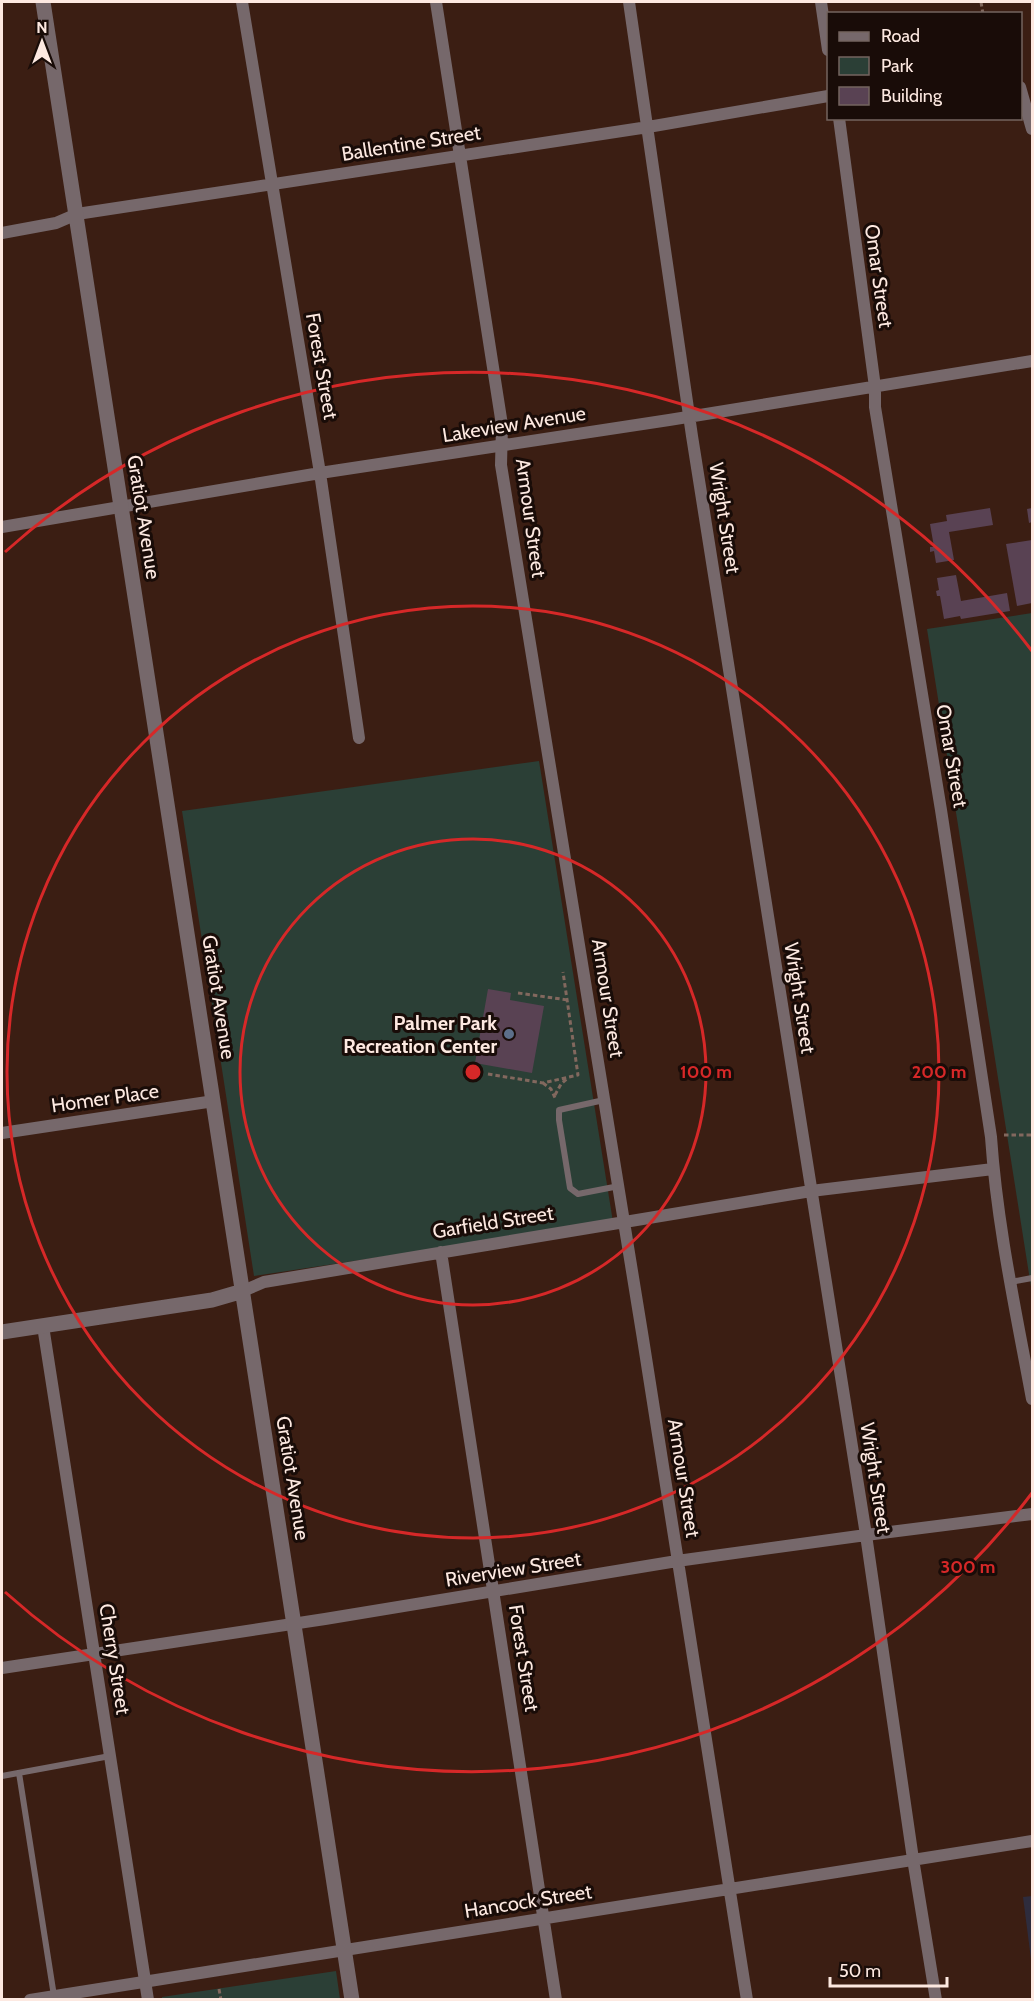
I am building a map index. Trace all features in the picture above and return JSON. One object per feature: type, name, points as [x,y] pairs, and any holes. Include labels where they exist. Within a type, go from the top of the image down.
[{"type":"street","name":"Gratiot Avenue","points":[[43,2],[352,2000]]},
{"type":"street","name":"Forest Street","points":[[242,2],[320,473],[359,738]]},
{"type":"street","name":"Armour Street","points":[[436,2],[502,425],[501,465],[626,1223],[747,2000]]},
{"type":"street","name":"Wright Street","points":[[629,2],[690,416],[866,1535],[936,2000]]},
{"type":"street","points":[[821,2],[827,43]]},
{"type":"street","points":[[1022,94],[1032,129]]},
{"type":"street","name":"Ballentine Street","points":[[2,233],[56,223],[77,214],[648,127],[827,96]]},
{"type":"street","name":"Omar Street","points":[[838,120],[875,387],[875,407],[941,810],[991,1137],[993,1169],[1010,1282],[1032,1399]]},
{"type":"street","name":"Lakeview Avenue","points":[[2,527],[320,473],[1032,361]]},
{"type":"street","name":"Homer Place","points":[[2,1133],[214,1101]]},
{"type":"street","name":"Garfield Street","points":[[2,1332],[212,1300],[264,1282],[811,1191],[993,1169]]},
{"type":"street","name":"Forest Street","points":[[441,1252],[556,2000]]},
{"type":"street","name":"Cherry Street","points":[[44,1326],[148,2000]]},
{"type":"street","name":"Riverview Street","points":[[2,1668],[494,1592],[677,1561],[1032,1514]]},
{"type":"street","name":"Hancock Street","points":[[30,2000],[1032,1841]]},
{"type":"lane","points":[[605,1100],[560,1110],[559,1120],[570,1188],[578,1194],[619,1186]]},
{"type":"lane","points":[[1010,1282],[1032,1278]]},
{"type":"lane","points":[[2,1776],[111,1756]]},
{"type":"lane","points":[[19,1773],[54,1996]]},
{"type":"path","points":[[488,1074],[543,1083],[578,1075],[563,972]]},
{"type":"path","points":[[518,993],[568,999]]},
{"type":"path","points":[[555,1095],[561,1084],[570,1077]]},
{"type":"path","points":[[543,1083],[555,1095],[560,1110]]},
{"type":"path","points":[[219,1989],[221,2000]]},
{"type":"shaded area","points":[[1032,1896],[1032,1967],[1023,1897]]},
{"type":"green space","points":[[1032,613],[1032,1293],[927,629]]},
{"type":"green space","points":[[539,761],[613,1222],[254,1276],[182,811]]},
{"type":"green space","points":[[336,1971],[340,1999],[162,2000],[162,1997]]},
{"type":"building","points":[[990,508],[993,525],[949,532],[954,560],[936,563],[934,551],[930,552],[930,547],[934,547],[930,524],[947,521],[946,515]]},
{"type":"building","points":[[1032,508],[1032,522],[1029,523],[1027,509]]},
{"type":"building","points":[[1032,540],[1032,603],[1017,606],[1006,544]]},
{"type":"building","points":[[956,575],[961,601],[1007,593],[1010,611],[961,619],[960,616],[944,619],[940,596],[937,596],[936,591],[939,590],[937,578]]},
{"type":"building","name":"Palmer Park Recreation Center","points":[[488,989],[511,993],[510,1000],[544,1006],[532,1073],[475,1063]]},
{"type":"place","name":"Palmer Park Recreation Center","points":[[509,1034]]}]
